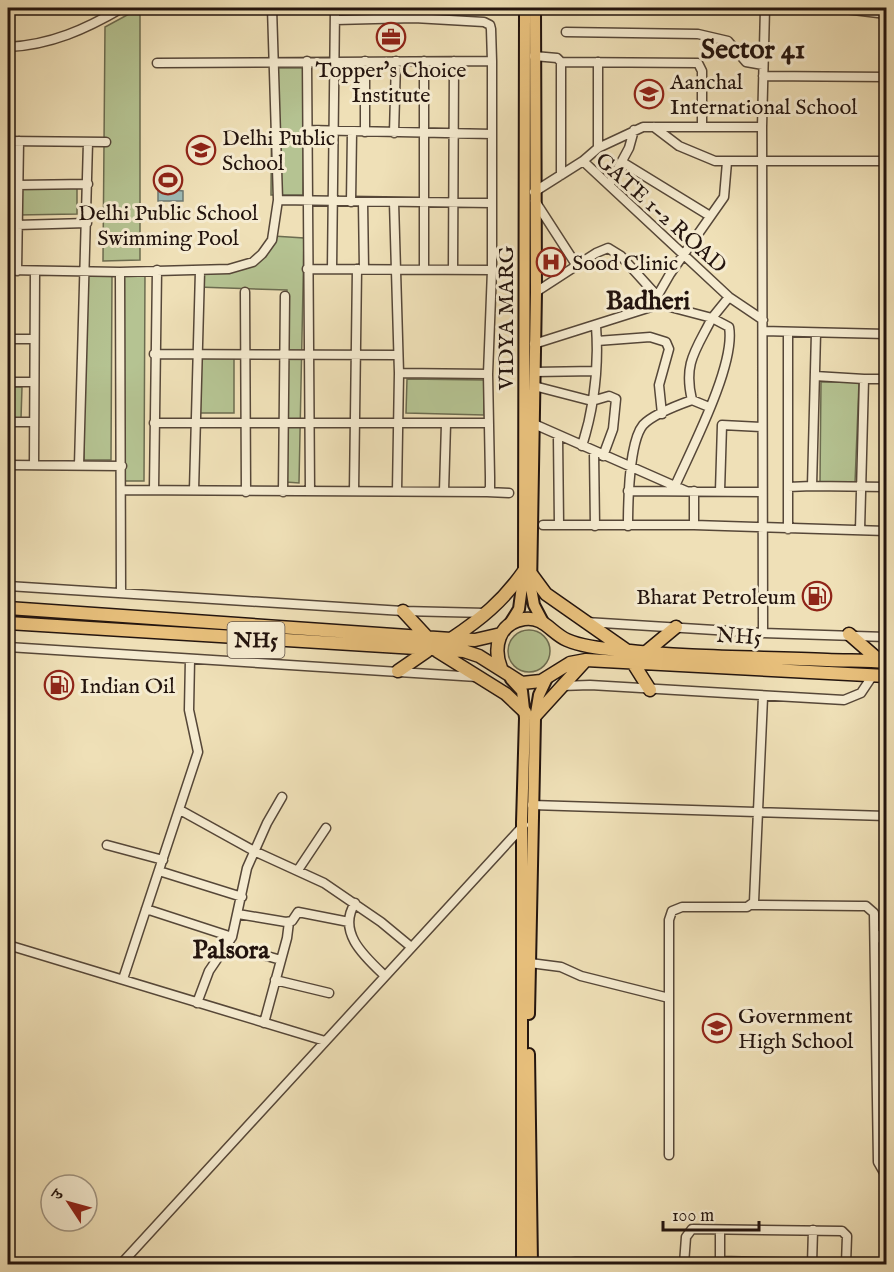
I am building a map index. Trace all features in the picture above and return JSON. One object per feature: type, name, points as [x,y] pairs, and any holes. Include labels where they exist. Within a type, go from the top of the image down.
[{"type":"highway","points":[[451,639],[489,613],[528,573],[546,594],[630,657],[650,690]]},
{"type":"highway","name":"NH5","points":[[8,608],[475,640],[505,630],[522,620],[543,622],[556,635],[630,657],[646,652],[884,662]]},
{"type":"highway","points":[[403,611],[427,637]]},
{"type":"highway","name":"NH5","points":[[8,623],[432,651],[464,651],[501,668],[511,679],[529,682],[550,675],[570,663],[630,657],[886,676]]},
{"type":"highway","points":[[646,652],[676,627]]},
{"type":"highway","points":[[501,668],[496,656],[505,630]]},
{"type":"highway","points":[[849,634],[884,662]]},
{"type":"highway","points":[[398,671],[432,651],[506,694],[530,714],[586,660]]},
{"type":"main road","name":"VIDYA MARG","points":[[524,8],[528,573],[534,605],[543,622]]},
{"type":"main road","name":"VIDYA MARG","points":[[505,630],[519,609],[528,573],[536,292],[535,8]]},
{"type":"main road","points":[[522,1264],[530,714],[550,675]]},
{"type":"main road","points":[[511,679],[522,691],[530,714],[532,805],[527,825],[532,1264]]},
{"type":"street","points":[[8,47],[59,39],[82,31],[122,8]]},
{"type":"street","points":[[19,141],[17,225],[12,271],[200,271],[236,268],[258,259],[272,240],[278,200],[272,8]]},
{"type":"street","points":[[332,269],[335,8]]},
{"type":"street","points":[[414,8],[414,18]]},
{"type":"street","points":[[763,633],[761,427],[762,127],[765,8]]},
{"type":"street","points":[[837,8],[886,14]]},
{"type":"street","points":[[334,20],[414,18],[487,23],[491,29],[492,270],[488,374],[490,488],[487,492]]},
{"type":"street","points":[[566,32],[698,34],[728,41],[746,62],[763,65]]},
{"type":"street","points":[[534,56],[557,58],[561,62],[698,63],[702,71],[702,126]]},
{"type":"street","points":[[307,61],[306,268],[310,491]]},
{"type":"street","points":[[365,132],[366,61]]},
{"type":"street","points":[[394,133],[396,61]]},
{"type":"street","points":[[424,61],[426,203],[424,269]]},
{"type":"street","points":[[453,270],[454,61]]},
{"type":"street","points":[[157,63],[492,61]]},
{"type":"street","points":[[561,62],[561,175]]},
{"type":"street","points":[[598,62],[598,148]]},
{"type":"street","points":[[763,76],[886,77]]},
{"type":"street","points":[[583,161],[598,148],[634,129],[702,126],[762,127]]},
{"type":"street","points":[[654,127],[679,146],[706,159],[727,162],[886,161]]},
{"type":"street","points":[[609,185],[622,162],[634,129]]},
{"type":"street","points":[[307,130],[492,134]]},
{"type":"street","points":[[351,202],[352,132]]},
{"type":"street","points":[[8,141],[106,142]]},
{"type":"street","points":[[79,465],[88,142]]},
{"type":"street","name":"GATE 1-2 ROAD","points":[[534,196],[583,161],[729,297],[763,320]]},
{"type":"street","points":[[622,162],[710,216]]},
{"type":"street","points":[[534,344],[646,311],[656,300],[684,253],[726,191],[727,162]]},
{"type":"street","points":[[18,185],[87,184]]},
{"type":"street","points":[[534,196],[577,266]]},
{"type":"street","points":[[278,200],[491,203]]},
{"type":"street","points":[[354,491],[363,202]]},
{"type":"street","points":[[394,202],[399,373],[397,491]]},
{"type":"street","points":[[17,225],[87,223]]},
{"type":"street","points":[[536,292],[608,248],[621,256],[656,300],[724,323],[730,333],[723,370],[675,486]]},
{"type":"street","points":[[306,268],[492,270]]},
{"type":"street","points":[[154,489],[154,354],[157,270]]},
{"type":"street","points":[[34,271],[34,465]]},
{"type":"street","points":[[194,490],[200,271]]},
{"type":"street","points":[[120,272],[121,592]]},
{"type":"street","points":[[245,291],[246,492]]},
{"type":"street","points":[[283,492],[285,296]]},
{"type":"street","points":[[692,400],[687,375],[689,365],[712,318],[729,297]]},
{"type":"street","points":[[582,446],[596,371],[596,326]]},
{"type":"street","points":[[763,331],[886,334]]},
{"type":"street","points":[[788,333],[788,529]]},
{"type":"street","points":[[812,486],[816,333]]},
{"type":"street","points":[[597,341],[650,337],[666,342],[669,349],[659,385],[662,414]]},
{"type":"street","points":[[8,339],[34,339]]},
{"type":"street","points":[[154,354],[245,352],[357,356],[398,355]]},
{"type":"street","points":[[534,372],[596,371]]},
{"type":"street","points":[[399,373],[488,374]]},
{"type":"street","points":[[815,376],[886,379]]},
{"type":"street","points":[[860,530],[864,379]]},
{"type":"street","points":[[8,382],[34,382]]},
{"type":"street","points":[[534,386],[592,401],[609,396],[616,399],[613,429],[603,456]]},
{"type":"street","points":[[628,526],[628,491],[641,428],[662,414],[692,400],[709,407]]},
{"type":"street","points":[[8,422],[34,422]]},
{"type":"street","points":[[154,423],[489,423]]},
{"type":"street","points":[[444,491],[446,424]]},
{"type":"street","points":[[534,424],[603,456],[690,491]]},
{"type":"street","points":[[720,491],[722,425],[761,427]]},
{"type":"street","points":[[558,436],[559,525]]},
{"type":"street","points":[[594,452],[595,526]]},
{"type":"street","points":[[8,465],[122,465]]},
{"type":"street","points":[[788,487],[886,487]]},
{"type":"street","points":[[122,490],[509,493]]},
{"type":"street","points":[[628,491],[762,492]]},
{"type":"street","points":[[690,491],[694,525]]},
{"type":"street","points":[[543,525],[694,525],[761,529],[886,531]]},
{"type":"street","points":[[8,585],[403,611],[489,613]]},
{"type":"street","points":[[583,622],[763,633],[886,637]]},
{"type":"street","points":[[8,647],[478,677]]},
{"type":"street","points":[[123,979],[198,752],[189,710],[190,659]]},
{"type":"street","points":[[561,686],[590,684],[650,690],[844,700],[861,693],[873,675]]},
{"type":"street","points":[[751,905],[755,896],[763,697]]},
{"type":"street","points":[[197,1003],[209,971],[232,937],[245,876],[254,851],[282,797]]},
{"type":"street","points":[[532,805],[886,816]]},
{"type":"street","points":[[180,810],[254,851],[315,878],[355,903],[410,946]]},
{"type":"street","points":[[121,1264],[410,946],[527,825]]},
{"type":"street","points":[[297,870],[326,828]]},
{"type":"street","points":[[107,845],[163,860]]},
{"type":"street","points":[[159,871],[242,897]]},
{"type":"street","points":[[355,903],[349,922],[355,943],[384,975]]},
{"type":"street","points":[[669,1155],[669,927],[672,911],[682,907],[751,905],[866,906],[874,913],[876,934],[882,1082],[882,1127],[878,1162],[886,1176]]},
{"type":"street","points":[[146,909],[232,937]]},
{"type":"street","points":[[264,1023],[289,922],[298,912],[349,922]]},
{"type":"street","points":[[238,914],[289,922]]},
{"type":"street","points":[[876,934],[886,944]]},
{"type":"street","points":[[8,945],[325,1041]]},
{"type":"street","points":[[224,951],[256,953],[281,960]]},
{"type":"street","points":[[530,963],[561,967],[581,976],[669,998]]},
{"type":"street","points":[[276,980],[329,993]]},
{"type":"street","points":[[558,1264],[576,1262],[684,1264],[686,1237],[690,1230],[813,1230],[845,1233],[846,1264]]},
{"type":"street","points":[[720,1230],[720,1263],[812,1264],[813,1230]]},
{"type":"green space","points":[[140,8],[140,260],[103,261],[105,27]]},
{"type":"green space","points":[[272,68],[304,68],[303,195],[271,195]]},
{"type":"green space","points":[[77,184],[77,214],[17,215],[17,185]]},
{"type":"green space","points":[[273,236],[304,238],[299,483],[286,482],[287,290],[198,287],[199,273],[236,271],[250,265]]},
{"type":"green space","points":[[124,273],[145,273],[144,481],[123,481]]},
{"type":"green space","points":[[85,275],[112,275],[111,460],[84,460]]},
{"type":"green space","points":[[199,355],[234,355],[234,413],[199,413]]},
{"type":"green space","points":[[407,379],[484,380],[484,415],[406,413]]},
{"type":"green space","points":[[821,382],[859,382],[855,483],[820,482]]},
{"type":"green space","points":[[8,387],[22,387],[21,419],[8,419]]},
{"type":"green space","points":[[529,630],[537,631],[544,636],[549,643],[549,659],[544,666],[537,671],[529,672],[521,671],[514,666],[509,659],[508,651],[509,643],[514,636],[521,631]]},
{"type":"water","name":"Delhi Public School Swimming Pool","points":[[158,170],[178,170],[176,190],[183,191],[183,201],[158,201]]},
{"type":"place","name":"Topper's Choice Institute","points":[[391,37]]},
{"type":"place","name":"Aanchal International School","points":[[649,94]]},
{"type":"place","name":"Delhi Public School","points":[[201,150]]},
{"type":"place","name":"Delhi Public School Swimming Pool","points":[[168,180]]},
{"type":"place","name":"Sood Clinic","points":[[551,262]]},
{"type":"place","name":"Bharat Petroleum","points":[[817,596]]},
{"type":"place","name":"Indian Oil","points":[[59,685]]},
{"type":"place","name":"Government High School","points":[[717,1028]]},
{"type":"district","name":"Sector 41","points":[[753,48]]},
{"type":"district","name":"Badheri","points":[[648,300]]},
{"type":"district","name":"Palsora","points":[[231,949]]}]
